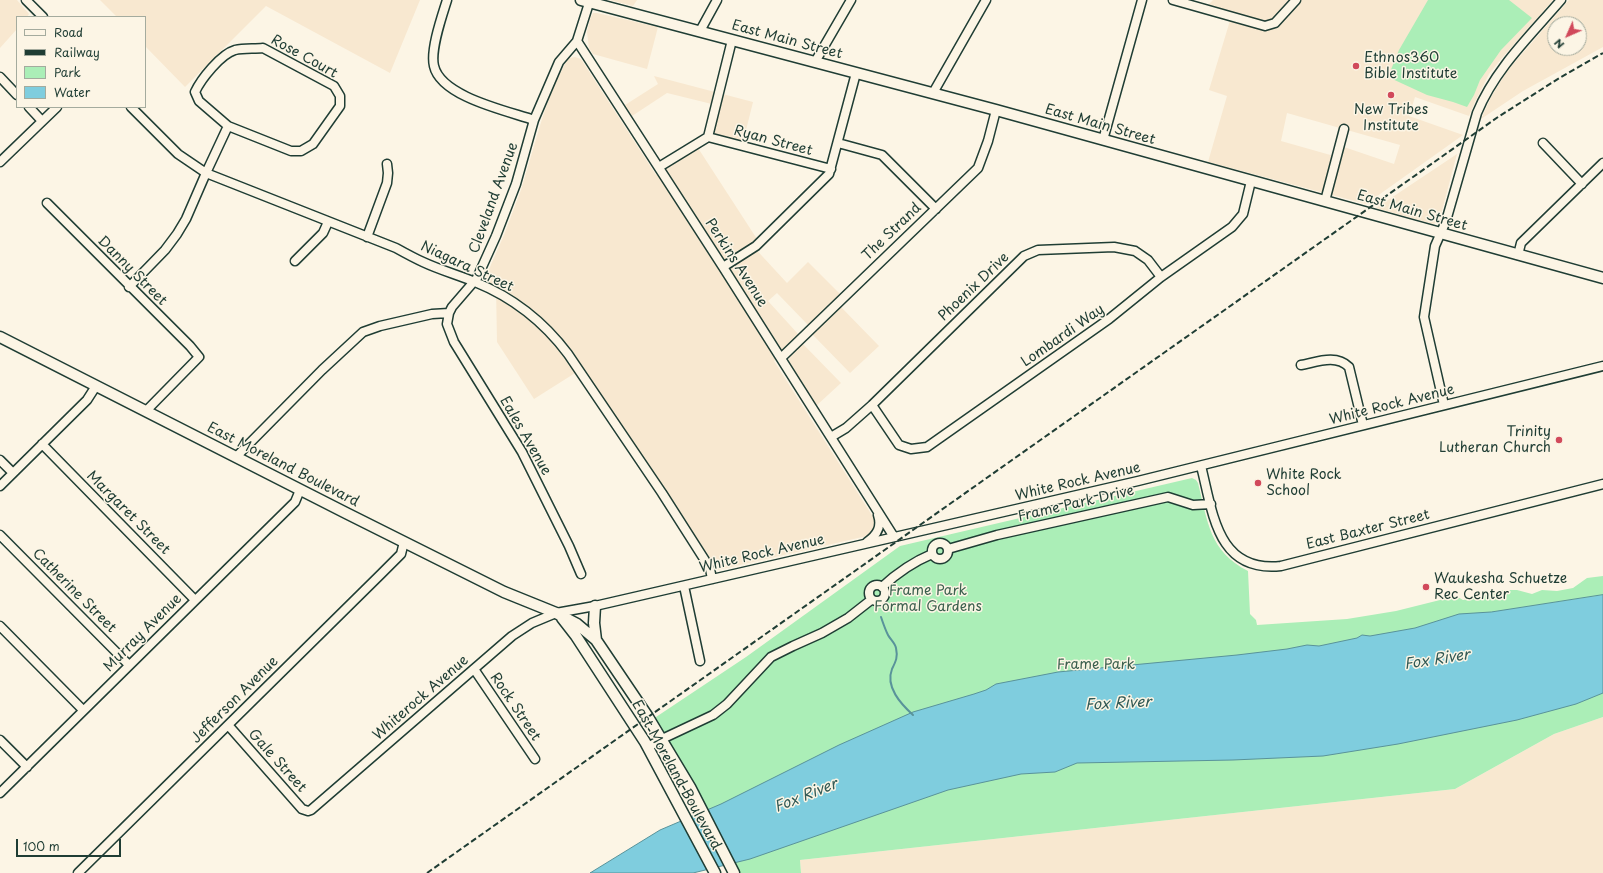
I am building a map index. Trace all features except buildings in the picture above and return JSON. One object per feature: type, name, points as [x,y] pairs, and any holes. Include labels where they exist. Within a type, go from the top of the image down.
[{"type":"main road","name":"East Main Street","points":[[586,1],[996,110],[1603,278]]},
{"type":"main road","name":"East Moreland Boulevard","points":[[0,337],[504,592],[556,613],[577,624],[596,640],[662,739],[700,807],[733,871]]},
{"type":"main road","points":[[595,606],[594,624],[596,640]]},
{"type":"main road","name":"East Moreland Boulevard","points":[[556,613],[576,636],[648,747],[669,786],[688,814],[715,873]]},
{"type":"main road","points":[[611,689],[624,681]]},
{"type":"main road","points":[[688,814],[722,873]]},
{"type":"street","points":[[26,0],[41,16]]},
{"type":"street","points":[[447,0],[434,53],[434,66],[438,76],[446,85],[459,93],[534,120]]},
{"type":"street","points":[[700,31],[717,0]]},
{"type":"street","points":[[815,62],[851,0]]},
{"type":"street","points":[[933,93],[986,0]]},
{"type":"street","points":[[1103,140],[1142,0]]},
{"type":"street","points":[[1173,0],[1265,26],[1275,23],[1295,0]]},
{"type":"street","points":[[1444,405],[1424,317],[1436,246],[1483,98],[1497,74],[1508,60],[1561,0]]},
{"type":"street","points":[[577,41],[586,1]]},
{"type":"street","points":[[659,168],[708,137],[732,40]]},
{"type":"street","name":"Cleveland Avenue","points":[[449,313],[474,282],[487,258],[505,214],[526,151],[534,120],[559,62],[577,41]]},
{"type":"street","name":"Perkins Avenue","points":[[577,41],[723,267],[894,537]]},
{"type":"street","name":"Rose Court","points":[[263,48],[334,86],[340,96],[340,106],[313,144],[302,151],[291,151],[228,126],[198,101],[195,92],[199,83],[224,56],[235,50],[263,48]]},
{"type":"street","points":[[723,267],[756,246],[829,174],[856,73]]},
{"type":"street","points":[[0,77],[16,94]]},
{"type":"street","points":[[30,108],[42,121]]},
{"type":"street","points":[[0,162],[56,108]]},
{"type":"street","name":"Niagara Street","points":[[132,108],[178,154],[206,173],[396,248],[424,262],[474,282],[518,305],[539,321],[556,338],[662,493],[706,562],[712,579]]},
{"type":"street","name":"The Strand","points":[[781,358],[978,168],[984,154],[996,110]]},
{"type":"street","points":[[130,287],[178,234],[186,220],[228,126]]},
{"type":"street","points":[[1325,201],[1344,129]]},
{"type":"street","name":"Ryan Street","points":[[708,137],[831,169]]},
{"type":"street","points":[[838,143],[882,155],[936,209]]},
{"type":"street","points":[[1543,144],[1582,184]]},
{"type":"street","points":[[367,237],[387,182],[387,164]]},
{"type":"street","points":[[1518,255],[1521,243],[1603,164]]},
{"type":"street","name":"Lombardi Way","points":[[872,404],[899,445],[912,448],[927,447],[1109,319],[1161,277],[1232,228],[1243,214],[1251,181]]},
{"type":"street","name":"Danny Street","points":[[47,203],[190,346],[199,357],[146,411]]},
{"type":"street","points":[[295,261],[322,233],[328,222]]},
{"type":"street","name":"Phoenix Drive","points":[[831,437],[846,428],[872,404],[1024,256],[1038,250],[1114,247],[1135,251],[1148,260],[1161,277]]},
{"type":"street","points":[[236,457],[322,370],[363,332],[380,326],[432,314],[449,313]]},
{"type":"street","name":"Eales Avenue","points":[[449,313],[448,324],[454,342],[520,448],[569,546],[581,574]]},
{"type":"street","points":[[1301,365],[1330,359],[1344,362],[1349,367],[1364,425]]},
{"type":"street","name":"White Rock Avenue","points":[[556,613],[595,606],[684,586],[1201,466],[1603,366]]},
{"type":"street","points":[[0,486],[87,400],[96,386]]},
{"type":"street","name":"Margaret Street","points":[[42,444],[195,600]]},
{"type":"street","points":[[0,460],[13,473]]},
{"type":"street","name":"East Baxter Street","points":[[1201,466],[1218,530],[1228,548],[1247,562],[1269,567],[1281,566],[1603,484]]},
{"type":"street","name":"Murray Avenue","points":[[0,793],[295,502],[300,490]]},
{"type":"street","name":"Frame Park Drive","points":[[648,747],[713,715],[726,704],[771,658],[822,633],[848,618],[871,600],[881,600],[885,593],[882,587],[901,570],[919,559],[932,554],[933,547],[937,544],[945,545],[948,549],[997,535],[1168,498],[1193,505],[1211,504]]},
{"type":"street","points":[[864,544],[877,534],[880,525],[879,516],[872,502]]},
{"type":"street","name":"Catherine Street","points":[[0,535],[129,665]]},
{"type":"street","name":"Jefferson Avenue","points":[[78,873],[401,554],[404,542]]},
{"type":"street","points":[[684,586],[700,661]]},
{"type":"street","name":"Whiterock Avenue","points":[[308,811],[512,636],[532,623],[556,613]]},
{"type":"street","points":[[0,626],[83,710]]},
{"type":"street","name":"Rock Street","points":[[474,669],[535,759]]},
{"type":"street","name":"Gale Street","points":[[228,725],[302,809],[308,811]]},
{"type":"street","points":[[0,740],[27,767]]},
{"type":"shaded area","points":[[0,0],[17,0],[29,14],[28,16],[16,16],[16,30],[0,48]]},
{"type":"shaded area","points":[[100,0],[420,0],[390,73],[266,6],[185,87],[146,47],[146,16],[116,16]]},
{"type":"shaded area","points":[[610,0],[637,0],[633,6]]},
{"type":"shaded area","name":"Ethnos360 Bible Institute","points":[[1213,0],[1553,0],[1489,74],[1469,116],[1415,97],[1409,116],[1463,135],[1366,204],[1208,162],[1227,96],[1209,90],[1232,14],[1207,6]],"holes":[[[1287,113],[1400,145],[1394,164],[1344,147],[1341,158],[1281,141]]]},
{"type":"shaded area","points":[[1569,0],[1603,0],[1603,47],[1587,56],[1587,16],[1555,16]]},
{"type":"shaded area","points":[[593,13],[658,27],[647,69],[593,54],[589,48],[587,32]]},
{"type":"shaded area","points":[[1547,25],[1547,56],[1587,56],[1523,91],[1481,119],[1491,97],[1507,71]]},
{"type":"shaded area","points":[[575,57],[581,59],[656,175],[698,148],[757,239],[751,244],[787,283],[808,262],[840,294],[808,325],[777,293],[768,301],[799,335],[774,361],[875,520],[875,527],[867,536],[718,570],[583,368],[534,399],[497,342],[496,287],[487,283],[486,276],[504,235],[521,190],[553,87],[567,60]]},
{"type":"shaded area","points":[[654,76],[753,102],[743,142],[717,136],[714,133],[713,131],[720,106],[667,93],[632,116],[625,105],[658,84]]},
{"type":"shaded area","points":[[1457,154],[1440,218],[1435,223],[1433,224],[1376,208]]},
{"type":"shaded area","points":[[841,307],[879,346],[850,373],[812,334]]},
{"type":"shaded area","points":[[802,343],[841,383],[816,406],[788,361],[791,355]]},
{"type":"shaded area","points":[[1603,717],[1603,873],[801,873],[800,860],[1455,789],[1554,734]]},
{"type":"green space","points":[[1428,0],[1509,0],[1532,18],[1501,50],[1480,80],[1467,107],[1427,95],[1388,77],[1399,50]]},
{"type":"green space","name":"Frame Park","points":[[1192,478],[1198,483],[1208,523],[1218,545],[1235,563],[1248,571],[1250,614],[1256,620],[1257,625],[1347,619],[1396,611],[1456,596],[1463,600],[1504,590],[1517,590],[1532,594],[1542,590],[1557,591],[1573,588],[1587,578],[1603,576],[1603,717],[1554,734],[1455,789],[800,860],[801,873],[739,873],[653,719],[746,657],[900,546]]},
{"type":"water","name":"Fox River","points":[[1603,595],[1603,693],[1576,704],[1517,720],[1398,744],[1323,756],[1233,760],[1077,763],[1055,772],[1021,774],[948,790],[750,859],[693,873],[590,873],[660,830],[721,804],[839,745],[913,712],[986,690],[996,684],[1058,672],[1237,655],[1307,645],[1319,646],[1357,638],[1362,635],[1370,636],[1415,628],[1459,614],[1491,612]]},
{"type":"waterway","points":[[881,617],[887,633],[895,644],[897,651],[895,664],[890,676],[892,689],[899,700],[913,715]]},
{"type":"railway","points":[[427,873],[1498,117],[1561,77],[1603,53]]},
{"type":"place","name":"Ethnos360 Bible Institute","points":[[1356,66]]},
{"type":"place","name":"New Tribes Institute","points":[[1391,95]]},
{"type":"place","name":"Trinity Lutheran Church","points":[[1559,440]]},
{"type":"place","name":"White Rock School","points":[[1258,483]]},
{"type":"place","name":"Waukesha Schuetze Rec Center","points":[[1426,587]]},
{"type":"park label","name":"Frame Park Formal Gardens","points":[[928,600]]}]
